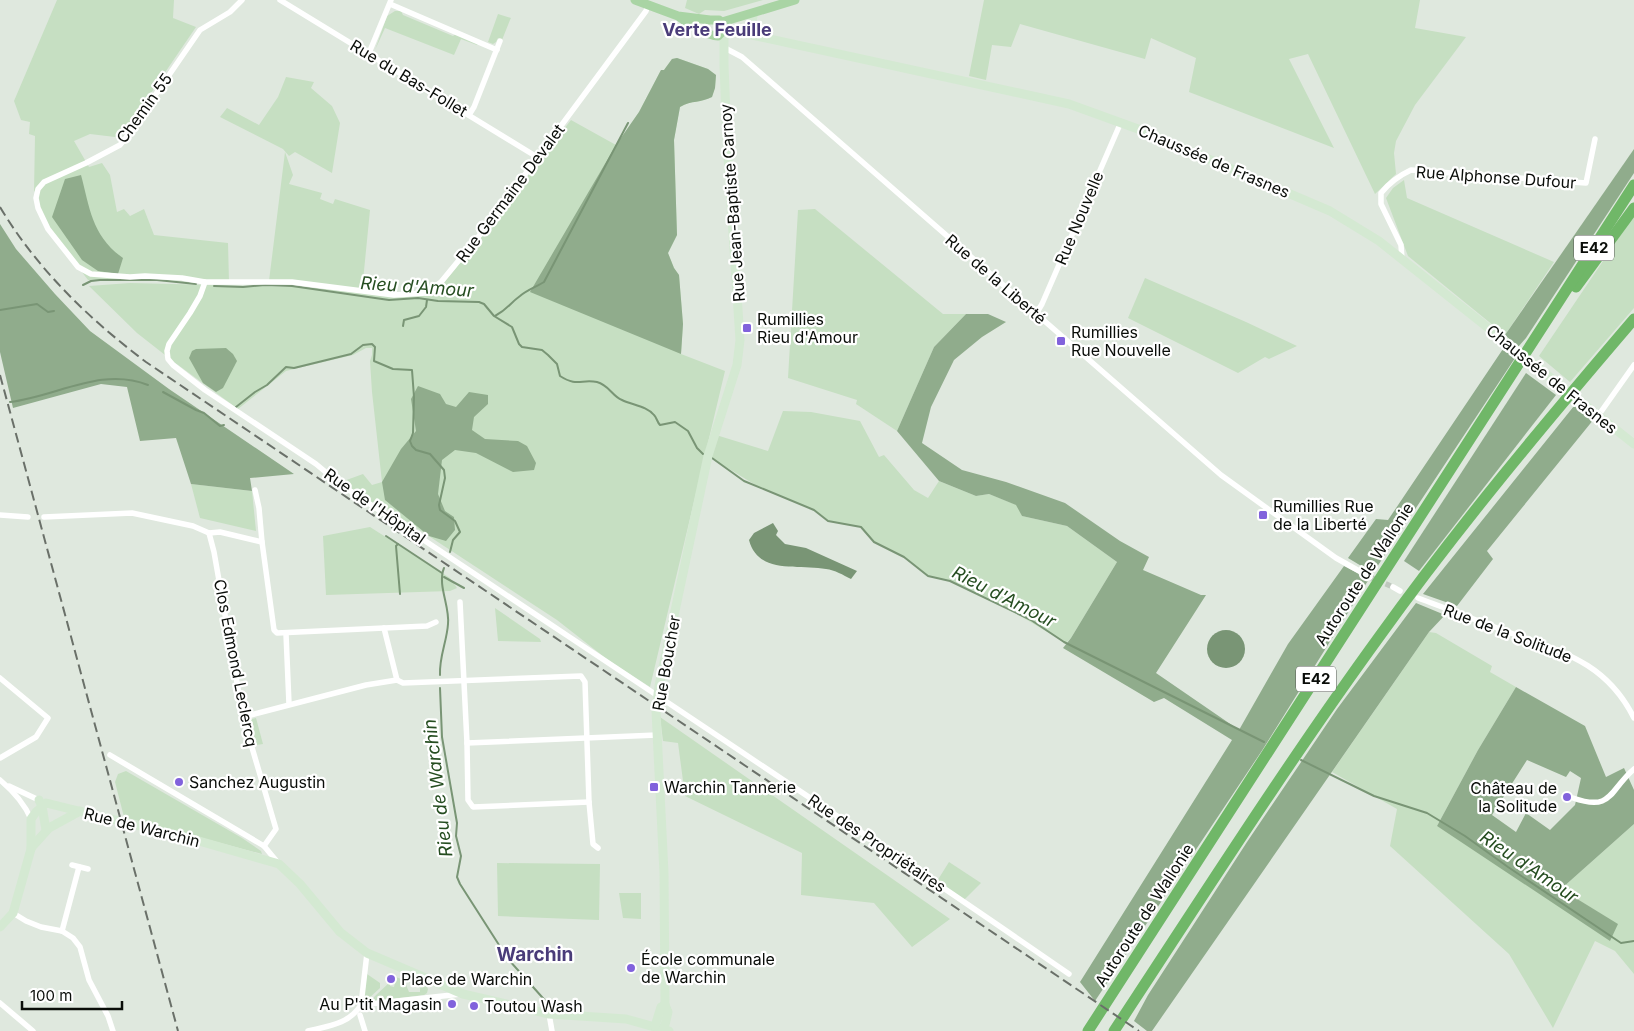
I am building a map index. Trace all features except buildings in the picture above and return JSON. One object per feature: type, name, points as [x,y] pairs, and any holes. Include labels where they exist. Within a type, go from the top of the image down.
[{"type":"highway","name":"Autoroute de Wallonie","points":[[1091,1026],[1634,185]]},
{"type":"highway","points":[[1554,310],[1579,284],[1634,208]]},
{"type":"highway","name":"E42","points":[[1114,1031],[1291,762],[1379,636],[1485,496],[1634,319]]},
{"type":"main road","points":[[635,0],[678,16],[701,31],[718,30],[734,18],[795,0]]},
{"type":"main road","points":[[678,16],[710,20],[717,19],[718,30]]},
{"type":"street","name":"Chemin 55","points":[[205,282],[182,278],[91,274],[78,267],[62,247],[42,217],[36,198],[38,189],[44,182],[120,145],[200,30],[225,16],[242,0]]},
{"type":"street","name":"Rue du Bas-Follet","points":[[280,0],[537,157]]},
{"type":"street","points":[[368,54],[391,2],[497,50]]},
{"type":"street","name":"Rue Germaine Devalet","points":[[205,282],[292,282],[394,295],[426,293],[435,288],[483,231],[646,11],[648,5]]},
{"type":"street","points":[[754,13],[751,22],[753,29],[766,37]]},
{"type":"street","points":[[718,30],[723,47]]},
{"type":"street","name":"Chaussée de Frasnes","points":[[718,30],[766,37],[1069,104],[1121,122],[1337,214],[1379,241],[1634,444]]},
{"type":"street","points":[[469,116],[500,41]]},
{"type":"street","name":"Rue de la Liberté","points":[[723,47],[742,57],[1227,480],[1331,555],[1370,578]]},
{"type":"street","name":"Rue Jean-Baptiste Carnoy","points":[[704,474],[712,441],[737,365],[740,340],[727,142],[723,47]]},
{"type":"street","name":"Rue Nouvelle","points":[[1036,314],[1121,122]]},
{"type":"street","name":"Rue Alphonse Dufour","points":[[1402,259],[1401,245],[1381,204],[1381,194],[1392,180],[1400,175],[1411,170],[1586,183],[1595,140]]},
{"type":"street","name":"Rue de l'Hôpital","points":[[205,282],[200,296],[166,351],[168,359],[174,366],[205,390],[316,464],[340,484],[658,698]]},
{"type":"street","points":[[1598,416],[1634,365]]},
{"type":"street","name":"Rue Boucher","points":[[663,1029],[668,1012],[665,1005],[664,873],[656,711],[704,474]]},
{"type":"street","points":[[255,490],[259,508],[274,630],[277,633],[427,626],[436,622]]},
{"type":"street","points":[[44,517],[132,513],[193,526],[208,533],[220,532],[262,542]]},
{"type":"street","points":[[0,515],[28,517]]},
{"type":"street","name":"Clos Edmond Leclercq","points":[[208,533],[214,552],[243,717],[276,829],[264,846]]},
{"type":"street","points":[[1393,587],[1400,591]]},
{"type":"street","name":"Rue de la Solitude","points":[[1418,598],[1573,656],[1601,674],[1627,705],[1634,718]]},
{"type":"street","points":[[460,602],[468,800],[473,807],[590,802]]},
{"type":"street","points":[[384,628],[397,680]]},
{"type":"street","points":[[286,634],[289,704]]},
{"type":"street","points":[[243,717],[366,685],[397,680],[404,683],[581,676],[585,682],[593,844],[598,848]]},
{"type":"street","points":[[0,678],[48,718],[36,737],[0,758]]},
{"type":"street","name":"Rue des Propriétaires","points":[[658,698],[746,754],[1069,974]]},
{"type":"street","points":[[466,743],[657,735]]},
{"type":"street","points":[[110,755],[264,846],[300,884],[340,932],[367,953],[463,994],[549,1014],[626,1019],[663,1029]]},
{"type":"street","points":[[1573,798],[1595,804],[1604,800],[1634,769]]},
{"type":"street","name":"Rue de Warchin","points":[[0,780],[42,803],[186,837],[279,864]]},
{"type":"street","name":"Rue de Warchin","points":[[7,785],[31,819]]},
{"type":"street","points":[[0,927],[13,913],[31,849],[31,819],[42,803]]},
{"type":"street","points":[[42,803],[46,830]]},
{"type":"street","points":[[31,849],[46,830],[80,811]]},
{"type":"street","points":[[72,865],[88,869]]},
{"type":"street","points":[[62,931],[79,867]]},
{"type":"street","points":[[13,913],[26,921],[41,927],[62,931],[73,938],[80,947],[89,980],[108,1016],[113,1031]]},
{"type":"street","points":[[308,1031],[345,1022],[352,1017],[361,1005],[367,953]]},
{"type":"street","points":[[361,1005],[463,994]]},
{"type":"street","points":[[0,1003],[33,1031]]},
{"type":"street","points":[[549,1014],[552,1031]]},
{"type":"street","points":[[360,1015],[365,1031]]},
{"type":"shaded area","points":[[57,0],[174,0],[173,18],[196,27],[123,134],[115,137],[90,134],[74,141],[89,167],[102,163],[110,175],[117,212],[124,209],[130,216],[144,209],[154,235],[228,243],[229,282],[88,280],[47,226],[36,198],[44,181],[34,192],[35,136],[29,134],[30,122],[21,120],[14,101]]},
{"type":"shaded area","points":[[687,0],[763,0],[724,11],[705,10],[699,14],[685,8]]},
{"type":"shaded area","points":[[984,0],[1420,0],[1415,28],[1466,37],[1415,105],[1396,141],[1394,153],[1396,174],[1375,194],[1308,54],[1289,59],[1334,148],[1189,92],[1196,58],[1151,38],[1145,59],[1020,24],[1011,47],[992,45],[986,80],[969,76]]},
{"type":"shaded area","points":[[395,11],[401,11],[403,15],[453,36],[456,34],[478,44],[461,39],[454,55],[385,28],[375,50],[387,16]]},
{"type":"shaded area","points":[[498,14],[511,18],[502,40],[498,38],[493,44],[488,42]]},
{"type":"shaded area","points":[[677,58],[708,69],[716,75],[712,97],[680,107],[674,140],[677,235],[668,253],[679,275],[683,324],[681,354],[725,371],[650,687],[608,660],[557,620],[386,508],[383,510],[341,482],[363,474],[372,485],[382,482],[372,392],[370,361],[372,348],[366,348],[353,355],[286,371],[238,409],[137,333],[89,286],[130,283],[299,287],[352,291],[269,281],[285,152],[293,175],[289,184],[322,193],[320,199],[333,204],[335,199],[370,210],[362,291],[426,295],[439,288],[452,273],[571,120],[616,145],[639,112],[661,70],[664,70],[672,59]]},
{"type":"shaded area","points":[[677,58],[708,69],[716,75],[712,97],[680,107],[674,140],[677,235],[668,253],[679,275],[683,324],[681,354],[530,292],[616,145],[639,112],[661,70],[664,70],[672,59]]},
{"type":"shaded area","points":[[286,77],[314,82],[311,88],[332,106],[340,123],[332,173],[295,152],[289,156],[283,149],[220,117],[227,108],[259,125],[278,97]]},
{"type":"shaded area","points":[[1634,149],[1634,173],[1526,338],[1518,347],[1505,335]]},
{"type":"shaded area","points":[[81,175],[90,210],[98,231],[113,250],[123,258],[118,274],[98,271],[82,260],[52,217],[65,179]]},
{"type":"shaded area","points":[[1404,180],[1407,198],[1554,262],[1505,335],[1408,256],[1386,198],[1393,188]]},
{"type":"shaded area","points":[[815,209],[943,314],[966,314],[934,347],[897,431],[856,404],[857,400],[788,378],[798,210]]},
{"type":"shaded area","points":[[1634,215],[1634,308],[1570,382],[1539,356]]},
{"type":"shaded area","points":[[0,224],[16,249],[90,331],[169,389],[294,474],[250,478],[252,491],[191,484],[176,438],[140,441],[127,387],[101,384],[13,408],[0,352]]},
{"type":"shaded area","points":[[1145,278],[1297,346],[1269,359],[1265,357],[1238,373],[1128,318]]},
{"type":"shaded area","points":[[966,314],[988,314],[1006,322],[982,337],[954,360],[931,407],[922,443],[962,470],[1006,482],[1065,503],[1120,541],[1149,557],[1143,570],[1201,595],[1206,595],[1156,673],[1239,730],[1288,644],[1344,566],[1369,579],[1263,749],[1095,1001],[1080,982],[1232,740],[1164,698],[1154,702],[1063,648],[1117,562],[1067,526],[1022,516],[1016,505],[989,494],[976,496],[939,481],[897,431],[934,347]]},
{"type":"shaded area","points":[[1507,343],[1519,352],[1373,573],[1348,558],[1376,519],[1388,520]]},
{"type":"shaded area","points":[[226,348],[237,361],[223,388],[216,392],[203,383],[189,358],[192,351],[196,349]]},
{"type":"shaded area","points":[[1526,373],[1556,395],[1419,571],[1404,561]]},
{"type":"shaded area","points":[[418,386],[440,394],[446,404],[456,407],[469,392],[488,395],[488,404],[474,417],[472,430],[485,439],[518,441],[527,446],[536,463],[534,470],[513,472],[476,453],[455,450],[442,460],[438,494],[445,511],[454,517],[455,530],[446,541],[429,536],[385,500],[382,482],[401,449],[416,431],[411,399]]},
{"type":"shaded area","points":[[1574,406],[1594,419],[1487,551],[1493,559],[1457,606],[1423,594]]},
{"type":"shaded area","points":[[783,411],[811,412],[860,421],[879,457],[884,455],[914,490],[928,498],[939,481],[976,496],[989,494],[1017,505],[1022,516],[1067,526],[1117,562],[1071,638],[1066,643],[1017,614],[950,581],[928,576],[902,556],[874,542],[861,527],[828,521],[814,510],[762,489],[708,456],[716,435],[768,451]]},
{"type":"shaded area","points":[[191,484],[252,491],[256,531],[200,518]]},
{"type":"shaded area","points":[[773,523],[778,531],[776,535],[785,544],[806,548],[857,571],[851,579],[829,570],[781,566],[761,559],[754,551],[749,540],[754,533]]},
{"type":"shaded area","points":[[370,527],[450,578],[457,588],[450,591],[326,595],[323,536]]},
{"type":"shaded area","points":[[1416,603],[1445,615],[1429,632],[1152,1031],[1147,1031],[1134,1021],[1148,995],[1247,842],[1337,709]]},
{"type":"shaded area","points":[[495,608],[540,639],[541,642],[498,641]]},
{"type":"shaded area","points":[[1226,630],[1233,631],[1239,636],[1244,642],[1244,656],[1239,662],[1233,667],[1226,668],[1219,667],[1213,662],[1208,656],[1207,649],[1208,642],[1213,636],[1219,631]]},
{"type":"shaded area","points":[[1429,632],[1436,633],[1492,666],[1490,672],[1516,687],[1478,750],[1437,826],[1617,924],[1561,889],[1634,824],[1634,974],[1615,951],[1595,941],[1553,1028],[1509,954],[1390,846],[1397,809],[1332,772]]},
{"type":"shaded area","points":[[1516,687],[1585,726],[1606,777],[1624,768],[1634,790],[1634,824],[1561,889],[1618,924],[1610,941],[1437,826],[1478,750]],"holes":[[[1527,760],[1566,777],[1570,771],[1581,778],[1575,805],[1550,830],[1526,813],[1516,832],[1492,815]]]},
{"type":"shaded area","points":[[660,717],[950,919],[912,947],[874,903],[801,895],[802,853],[685,796],[678,743],[663,741]]},
{"type":"shaded area","points":[[256,718],[263,744],[257,745],[250,724],[252,719]]},
{"type":"shaded area","points":[[126,771],[242,838],[261,851],[262,854],[124,817],[115,782],[118,774]]},
{"type":"shaded area","points":[[949,862],[981,883],[963,901],[934,886]]},
{"type":"shaded area","points":[[497,863],[600,864],[599,920],[498,916]]},
{"type":"shaded area","points":[[619,893],[641,893],[641,919],[623,918]]},
{"type":"shaded area","points":[[367,974],[380,983],[380,988],[367,1000],[364,996]]},
{"type":"shaded area","points":[[396,977],[404,980],[409,992],[420,992],[420,988],[407,981],[408,978],[426,986],[428,989],[427,993],[424,995],[374,1001],[374,997],[390,982],[390,986],[394,987],[395,983],[392,980]]},
{"type":"waterway","points":[[495,316],[523,294],[544,282],[628,123]]},
{"type":"waterway","name":"Rieu d'Amour","points":[[83,285],[91,281],[100,280],[157,280],[196,284]]},
{"type":"waterway","name":"Rieu d'Amour","points":[[214,286],[292,286],[389,300],[418,298],[438,301],[479,302],[484,304],[494,316],[512,327],[522,347],[542,350],[548,355],[557,364],[560,376],[575,382],[592,381],[601,383],[619,398],[651,412],[660,425],[675,422],[688,431],[697,448],[703,454]]},
{"type":"waterway","points":[[403,326],[404,320],[419,316],[426,307],[427,300]]},
{"type":"waterway","name":"Rieu d'Amour","points":[[0,310],[37,304],[48,312],[54,311]]},
{"type":"waterway","name":"Rieu de Warchin","points":[[236,407],[267,385],[286,367],[294,368],[351,354],[363,345],[372,344],[375,347],[374,361],[393,369],[412,370],[414,397],[413,433],[410,441],[416,450],[430,454],[444,470],[445,478],[439,505],[440,510],[455,521],[460,532],[453,540],[450,552]]},
{"type":"waterway","name":"Rieu de Warchin","points":[[10,402],[96,381],[130,380],[148,385]]},
{"type":"waterway","name":"Rieu de Warchin","points":[[163,392],[204,413],[220,426],[224,425]]},
{"type":"waterway","name":"Rieu d'Amour","points":[[712,458],[744,481],[814,510],[828,521],[861,527],[874,542],[904,557],[928,576],[950,581],[1031,620],[1064,642],[1264,742]]},
{"type":"waterway","points":[[386,536],[442,573]]},
{"type":"waterway","points":[[398,544],[396,546],[400,594]]},
{"type":"waterway","name":"Rieu de Warchin","points":[[440,675],[448,624],[442,581],[444,568]]},
{"type":"waterway","points":[[444,577],[464,588]]},
{"type":"waterway","name":"Rieu de Warchin","points":[[440,688],[442,737],[457,823],[456,836],[461,856],[457,877],[508,959],[550,1006]]},
{"type":"waterway","name":"Rieu d'Amour","points":[[1301,760],[1374,796],[1427,813],[1465,836],[1621,943],[1634,941]]},
{"type":"tunnel","points":[[1370,577],[1393,587]]},
{"type":"railway","points":[[0,207],[47,272],[104,328],[146,362],[1139,1031]]},
{"type":"railway","points":[[0,375],[178,1031]]},
{"type":"place","name":"Rumillies Rieu d'Amour","points":[[747,328]]},
{"type":"place","name":"Rumillies Rue Nouvelle","points":[[1061,341]]},
{"type":"place","name":"Rumillies Rue de la Liberté","points":[[1263,515]]},
{"type":"place","name":"Sanchez Augustin","points":[[179,782]]},
{"type":"place","name":"Warchin Tannerie","points":[[654,787]]},
{"type":"place","name":"Château de la Solitude","points":[[1567,797]]},
{"type":"place","name":"École communale de Warchin","points":[[631,968]]},
{"type":"place","name":"Place de Warchin","points":[[391,979]]},
{"type":"place","name":"Au P'tit Magasin","points":[[452,1004]]},
{"type":"place","name":"Toutou Wash","points":[[474,1006]]},
{"type":"district","name":"Verte Feuille","points":[[717,30]]},
{"type":"district","name":"Warchin","points":[[535,954]]}]
